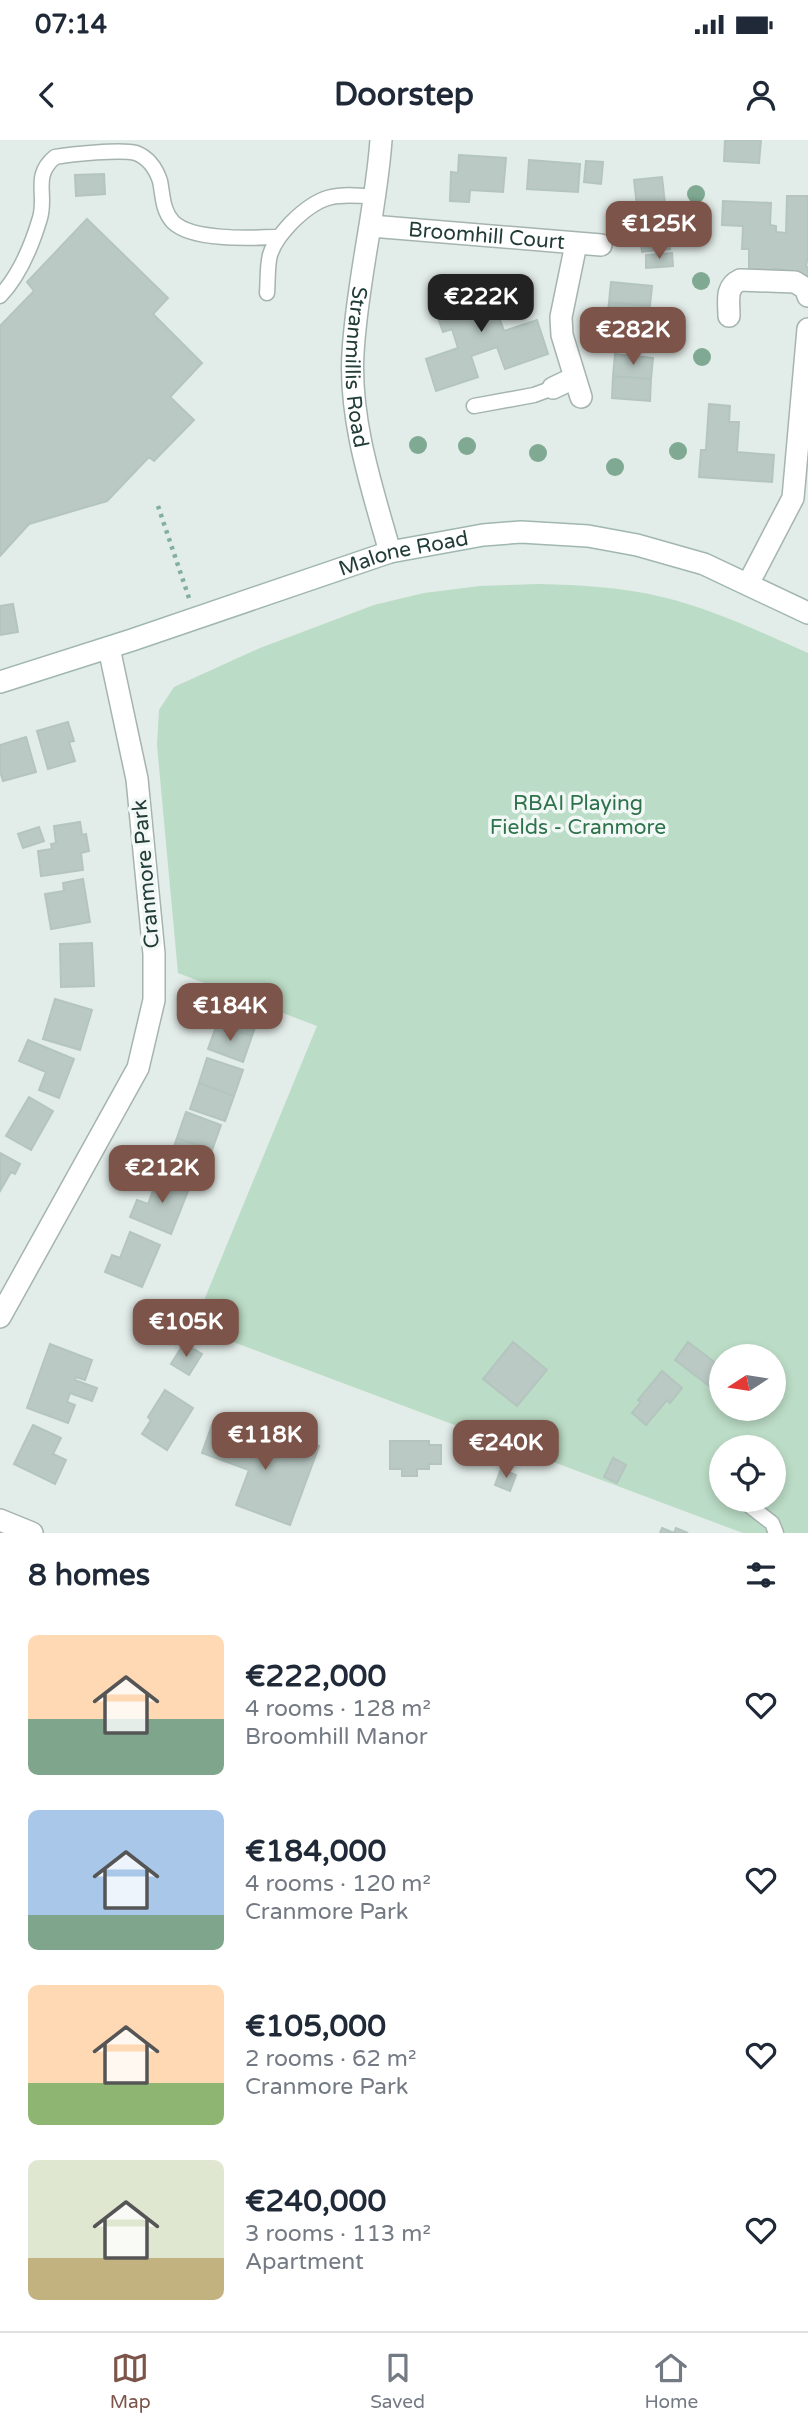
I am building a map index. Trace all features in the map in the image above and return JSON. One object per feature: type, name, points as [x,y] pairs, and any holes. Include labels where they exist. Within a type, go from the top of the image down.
[{"type":"street","name":"Stranmillis Road","points":[[381,140],[353,354],[355,400],[365,459],[390,552]]},
{"type":"street","name":"Broomhill Court","points":[[371,226],[601,245]]},
{"type":"street","points":[[554,388],[578,387],[562,335],[561,317],[576,244]]},
{"type":"street","points":[[729,316],[729,290],[732,283],[740,280],[795,282],[806,289],[808,296]]},
{"type":"street","points":[[748,583],[793,498],[808,329]]},
{"type":"street","name":"Malone Road","points":[[0,682],[109,648],[390,552],[483,535],[521,533],[588,536],[676,555],[748,583],[808,613]]},
{"type":"street","name":"Cranmore Park","points":[[0,1317],[138,1068],[154,1000],[154,954],[137,779],[109,648]]},
{"type":"street","points":[[0,1520],[32,1533]]},
{"type":"lane","points":[[0,296],[10,286],[26,254],[41,215],[42,177],[46,165],[55,157],[135,152],[147,159],[157,171],[164,206],[172,221],[187,232],[278,237]]},
{"type":"lane","points":[[267,293],[270,256],[278,237],[307,207],[341,194],[375,197]]},
{"type":"lane","points":[[474,405],[518,399],[554,388]]},
{"type":"lane","points":[[758,1512],[772,1523],[776,1533]]},
{"type":"path","points":[[158,506],[185,586]]},
{"type":"green space","name":"RBAI Playing Fields - Cranmore","points":[[539,584],[616,589],[681,602],[718,614],[808,653],[808,1533],[743,1533],[193,1327],[317,1026],[178,973],[157,745],[159,710],[174,687],[260,648],[374,605],[424,593],[480,586]]},
{"type":"building","points":[[725,140],[761,140],[759,163],[724,161]]},
{"type":"building","points":[[459,155],[506,158],[503,192],[470,190],[469,202],[450,201],[451,172],[458,173]]},
{"type":"building","points":[[529,160],[580,164],[578,192],[527,189]]},
{"type":"building","points":[[586,161],[603,162],[601,184],[584,182]]},
{"type":"building","points":[[104,174],[105,194],[76,196],[75,175]]},
{"type":"building","points":[[662,177],[670,249],[642,252],[634,180]]},
{"type":"building","points":[[787,196],[808,196],[808,283],[784,278],[785,270],[772,269],[772,274],[749,273],[749,249],[742,249],[743,226],[722,225],[723,201],[771,203],[770,225],[776,226],[776,232],[786,233]]},
{"type":"building","points":[[87,219],[168,298],[153,314],[202,363],[170,397],[194,420],[154,461],[149,457],[107,501],[29,524],[0,556],[0,326],[34,291],[27,282]]},
{"type":"building","points":[[672,253],[673,266],[646,268],[646,255]]},
{"type":"building","points":[[502,277],[512,309],[498,314],[504,331],[537,320],[548,354],[505,369],[497,347],[471,356],[478,377],[436,391],[426,359],[458,348],[452,329],[443,332],[432,301]]},
{"type":"building","points":[[611,282],[652,286],[650,306],[609,302]]},
{"type":"building","points":[[609,302],[650,306],[648,326],[607,322]]},
{"type":"building","points":[[607,322],[648,326],[646,346],[605,341]]},
{"type":"building","points":[[615,354],[653,358],[651,379],[613,376]]},
{"type":"building","points":[[613,376],[651,379],[650,401],[612,398]]},
{"type":"building","points":[[709,404],[730,406],[729,422],[739,422],[737,452],[774,455],[772,482],[699,477],[701,450],[706,450]]},
{"type":"building","points":[[13,604],[18,632],[0,635],[0,606]]},
{"type":"building","points":[[68,722],[74,741],[69,742],[75,761],[48,769],[37,731]]},
{"type":"building","points":[[26,737],[36,772],[3,781],[0,771],[0,745]]},
{"type":"building","points":[[80,822],[82,835],[86,834],[89,851],[81,853],[83,870],[41,876],[38,851],[52,849],[51,844],[56,843],[54,826]]},
{"type":"building","points":[[39,827],[44,841],[23,848],[18,834]]},
{"type":"building","points":[[83,879],[90,922],[51,929],[45,894],[64,891],[63,883]]},
{"type":"building","points":[[92,943],[94,986],[61,987],[60,944]]},
{"type":"building","points":[[226,998],[261,1010],[252,1036],[217,1024]]},
{"type":"building","points":[[55,999],[92,1010],[80,1050],[43,1039]]},
{"type":"building","points":[[217,1024],[252,1036],[243,1062],[208,1049]]},
{"type":"building","points":[[28,1040],[74,1059],[59,1098],[39,1090],[46,1072],[19,1061]]},
{"type":"building","points":[[207,1058],[243,1070],[234,1096],[199,1083]]},
{"type":"building","points":[[199,1083],[234,1096],[225,1121],[190,1109]]},
{"type":"building","points":[[29,1097],[53,1111],[31,1150],[6,1136]]},
{"type":"building","points":[[186,1112],[221,1125],[212,1150],[177,1138]]},
{"type":"building","points":[[177,1138],[212,1150],[203,1176],[168,1163]]},
{"type":"building","points":[[0,1153],[20,1164],[15,1174],[11,1172],[0,1191]]},
{"type":"building","points":[[159,1174],[190,1186],[171,1234],[130,1217],[137,1200],[148,1204]]},
{"type":"building","points":[[130,1232],[160,1245],[142,1287],[105,1272],[112,1255],[120,1258]]},
{"type":"building","points":[[513,1342],[547,1370],[517,1406],[483,1379]]},
{"type":"building","points":[[688,1342],[709,1358],[709,1386],[675,1360]]},
{"type":"building","points":[[184,1343],[202,1354],[189,1375],[171,1364]]},
{"type":"building","points":[[50,1344],[92,1360],[85,1380],[76,1377],[75,1380],[97,1388],[92,1401],[70,1393],[67,1402],[75,1405],[68,1423],[27,1408]]},
{"type":"building","points":[[662,1371],[682,1388],[670,1403],[667,1400],[646,1425],[632,1413],[641,1402],[638,1400]]},
{"type":"building","points":[[165,1390],[193,1408],[167,1450],[142,1434],[151,1420],[148,1417]]},
{"type":"building","points":[[33,1425],[61,1438],[53,1454],[66,1460],[55,1484],[14,1464]]},
{"type":"building","points":[[212,1425],[292,1455],[298,1438],[319,1446],[290,1525],[236,1505],[249,1470],[202,1453]]},
{"type":"building","points":[[469,1434],[486,1441],[479,1459],[462,1452]]},
{"type":"building","points":[[390,1441],[429,1441],[429,1445],[441,1445],[441,1464],[429,1464],[429,1469],[417,1469],[417,1476],[402,1476],[402,1469],[390,1469]]},
{"type":"building","points":[[613,1458],[626,1465],[617,1483],[604,1477]]},
{"type":"building","points":[[501,1469],[516,1475],[510,1491],[495,1485]]},
{"type":"building","points":[[662,1528],[674,1533],[660,1533]]},
{"type":"building","points":[[676,1528],[688,1533],[674,1533]]}]
